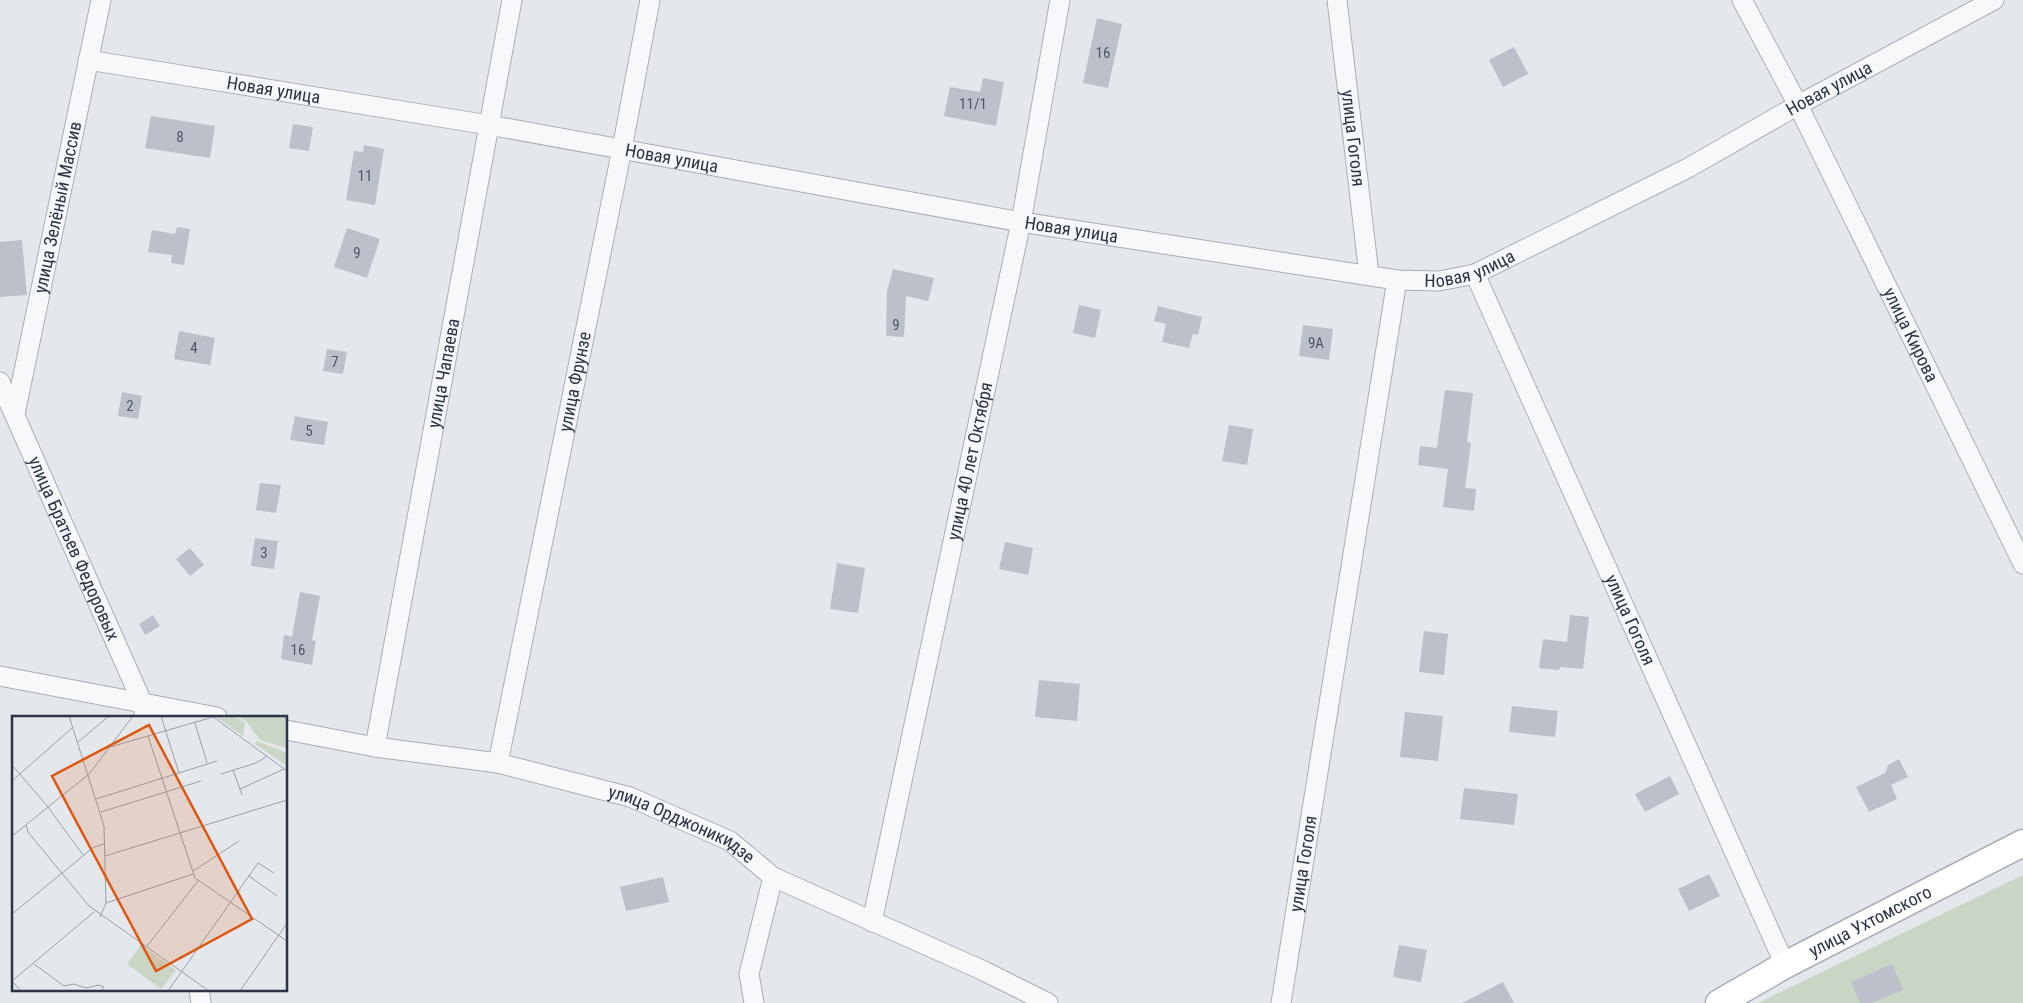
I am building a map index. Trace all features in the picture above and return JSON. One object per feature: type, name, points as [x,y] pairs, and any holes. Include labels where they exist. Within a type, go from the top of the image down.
[{"type":"main road","name":"улица Ухтомского","points":[[1719,1003],[1785,965],[2023,843]]},
{"type":"street","name":"улица Зелёный Массив","points":[[15,414],[101,0]]},
{"type":"street","name":"улица Чапаева","points":[[375,748],[512,0]]},
{"type":"street","name":"улица Фрунзе","points":[[498,764],[622,149],[650,0]]},
{"type":"street","name":"улица 40 лет Октября","points":[[872,922],[1021,222],[1060,0]]},
{"type":"street","name":"улица Гоголя","points":[[1337,0],[1369,275]]},
{"type":"street","name":"улица Кирова","points":[[1742,0],[1798,105],[2023,564]]},
{"type":"street","name":"Новая улица","points":[[88,60],[489,125],[1021,222],[1397,280],[1438,281],[1476,274],[1688,168],[1798,105],[1994,0]]},
{"type":"street","name":"улица Гоголя","points":[[1476,274],[1785,965]]},
{"type":"street","name":"улица Гоголя","points":[[1281,1003],[1397,280]]},
{"type":"street","name":"улица Братьев Федоровых","points":[[0,382],[144,709]]},
{"type":"street","points":[[0,676],[144,709],[208,716]]},
{"type":"street","name":"улица Орджоникидзе","points":[[288,730],[375,748],[498,764],[630,796],[730,841],[773,877],[984,971],[1048,1003]]},
{"type":"street","points":[[754,1003],[749,974],[773,877]]},
{"type":"street","points":[[198,990],[201,1003]]},
{"type":"green space","points":[[2023,875],[2023,1003],[1758,1003]]},
{"type":"building","points":[[1097,18],[1122,24],[1108,88],[1083,83]]},
{"type":"building","points":[[1514,47],[1528,74],[1503,87],[1489,60]]},
{"type":"building","points":[[983,78],[1004,82],[996,126],[944,116],[950,87],[980,92]]},
{"type":"building","points":[[151,116],[215,126],[210,158],[145,148]]},
{"type":"building","points":[[293,124],[313,127],[309,151],[289,148]]},
{"type":"building","points":[[364,145],[384,149],[375,205],[346,200],[354,151],[363,152]]},
{"type":"building","points":[[177,227],[190,229],[184,265],[171,263],[172,255],[148,252],[152,230],[175,234]]},
{"type":"building","points":[[347,228],[380,239],[367,278],[334,267]]},
{"type":"building","points":[[22,240],[27,295],[0,297],[0,242]]},
{"type":"building","points":[[893,269],[934,278],[928,301],[906,296],[904,337],[886,336],[887,291]]},
{"type":"building","points":[[1079,305],[1101,310],[1095,338],[1073,333]]},
{"type":"building","points":[[1158,306],[1202,317],[1198,335],[1193,334],[1189,348],[1162,342],[1166,324],[1154,321]]},
{"type":"building","points":[[1303,325],[1333,329],[1329,360],[1299,356]]},
{"type":"building","points":[[179,331],[215,338],[210,365],[174,359]]},
{"type":"building","points":[[327,349],[347,352],[343,374],[323,371]]},
{"type":"building","points":[[1445,390],[1473,393],[1467,442],[1471,443],[1465,488],[1476,489],[1474,511],[1443,507],[1448,469],[1418,465],[1420,446],[1437,448]]},
{"type":"building","points":[[122,392],[142,396],[138,419],[118,416]]},
{"type":"building","points":[[295,416],[328,422],[324,445],[290,440]]},
{"type":"building","points":[[1229,425],[1253,429],[1247,465],[1222,461]]},
{"type":"building","points":[[260,483],[281,485],[276,513],[256,510]]},
{"type":"building","points":[[255,538],[278,541],[274,569],[251,566]]},
{"type":"building","points":[[1005,542],[1033,548],[1028,575],[999,569]]},
{"type":"building","points":[[190,548],[204,565],[190,576],[176,559]]},
{"type":"building","points":[[837,563],[865,568],[858,613],[830,609]]},
{"type":"building","points":[[300,592],[320,596],[312,640],[316,641],[312,665],[281,659],[284,635],[292,637]]},
{"type":"building","points":[[153,615],[160,626],[145,635],[139,624]]},
{"type":"building","points":[[1570,615],[1589,617],[1583,669],[1560,667],[1559,670],[1539,668],[1543,639],[1567,642]]},
{"type":"building","points":[[1424,631],[1448,634],[1444,675],[1419,672]]},
{"type":"building","points":[[1039,680],[1080,684],[1077,721],[1035,717]]},
{"type":"building","points":[[1512,706],[1558,711],[1555,737],[1509,732]]},
{"type":"building","points":[[1405,712],[1443,716],[1438,761],[1400,757]]},
{"type":"building","points":[[1899,759],[1908,777],[1891,785],[1897,799],[1869,812],[1856,787],[1885,773],[1888,765]]},
{"type":"building","points":[[1670,776],[1679,794],[1645,812],[1635,794]]},
{"type":"building","points":[[1464,788],[1518,794],[1514,825],[1460,819]]},
{"type":"building","points":[[1709,874],[1720,896],[1689,911],[1678,889]]},
{"type":"building","points":[[663,877],[669,902],[626,911],[620,887]]},
{"type":"building","points":[[1399,945],[1427,950],[1421,982],[1393,977]]},
{"type":"building","points":[[1892,964],[1903,990],[1872,1003],[1860,1003],[1851,982]]},
{"type":"building","points":[[1503,982],[1514,1003],[1462,1003]]}]
